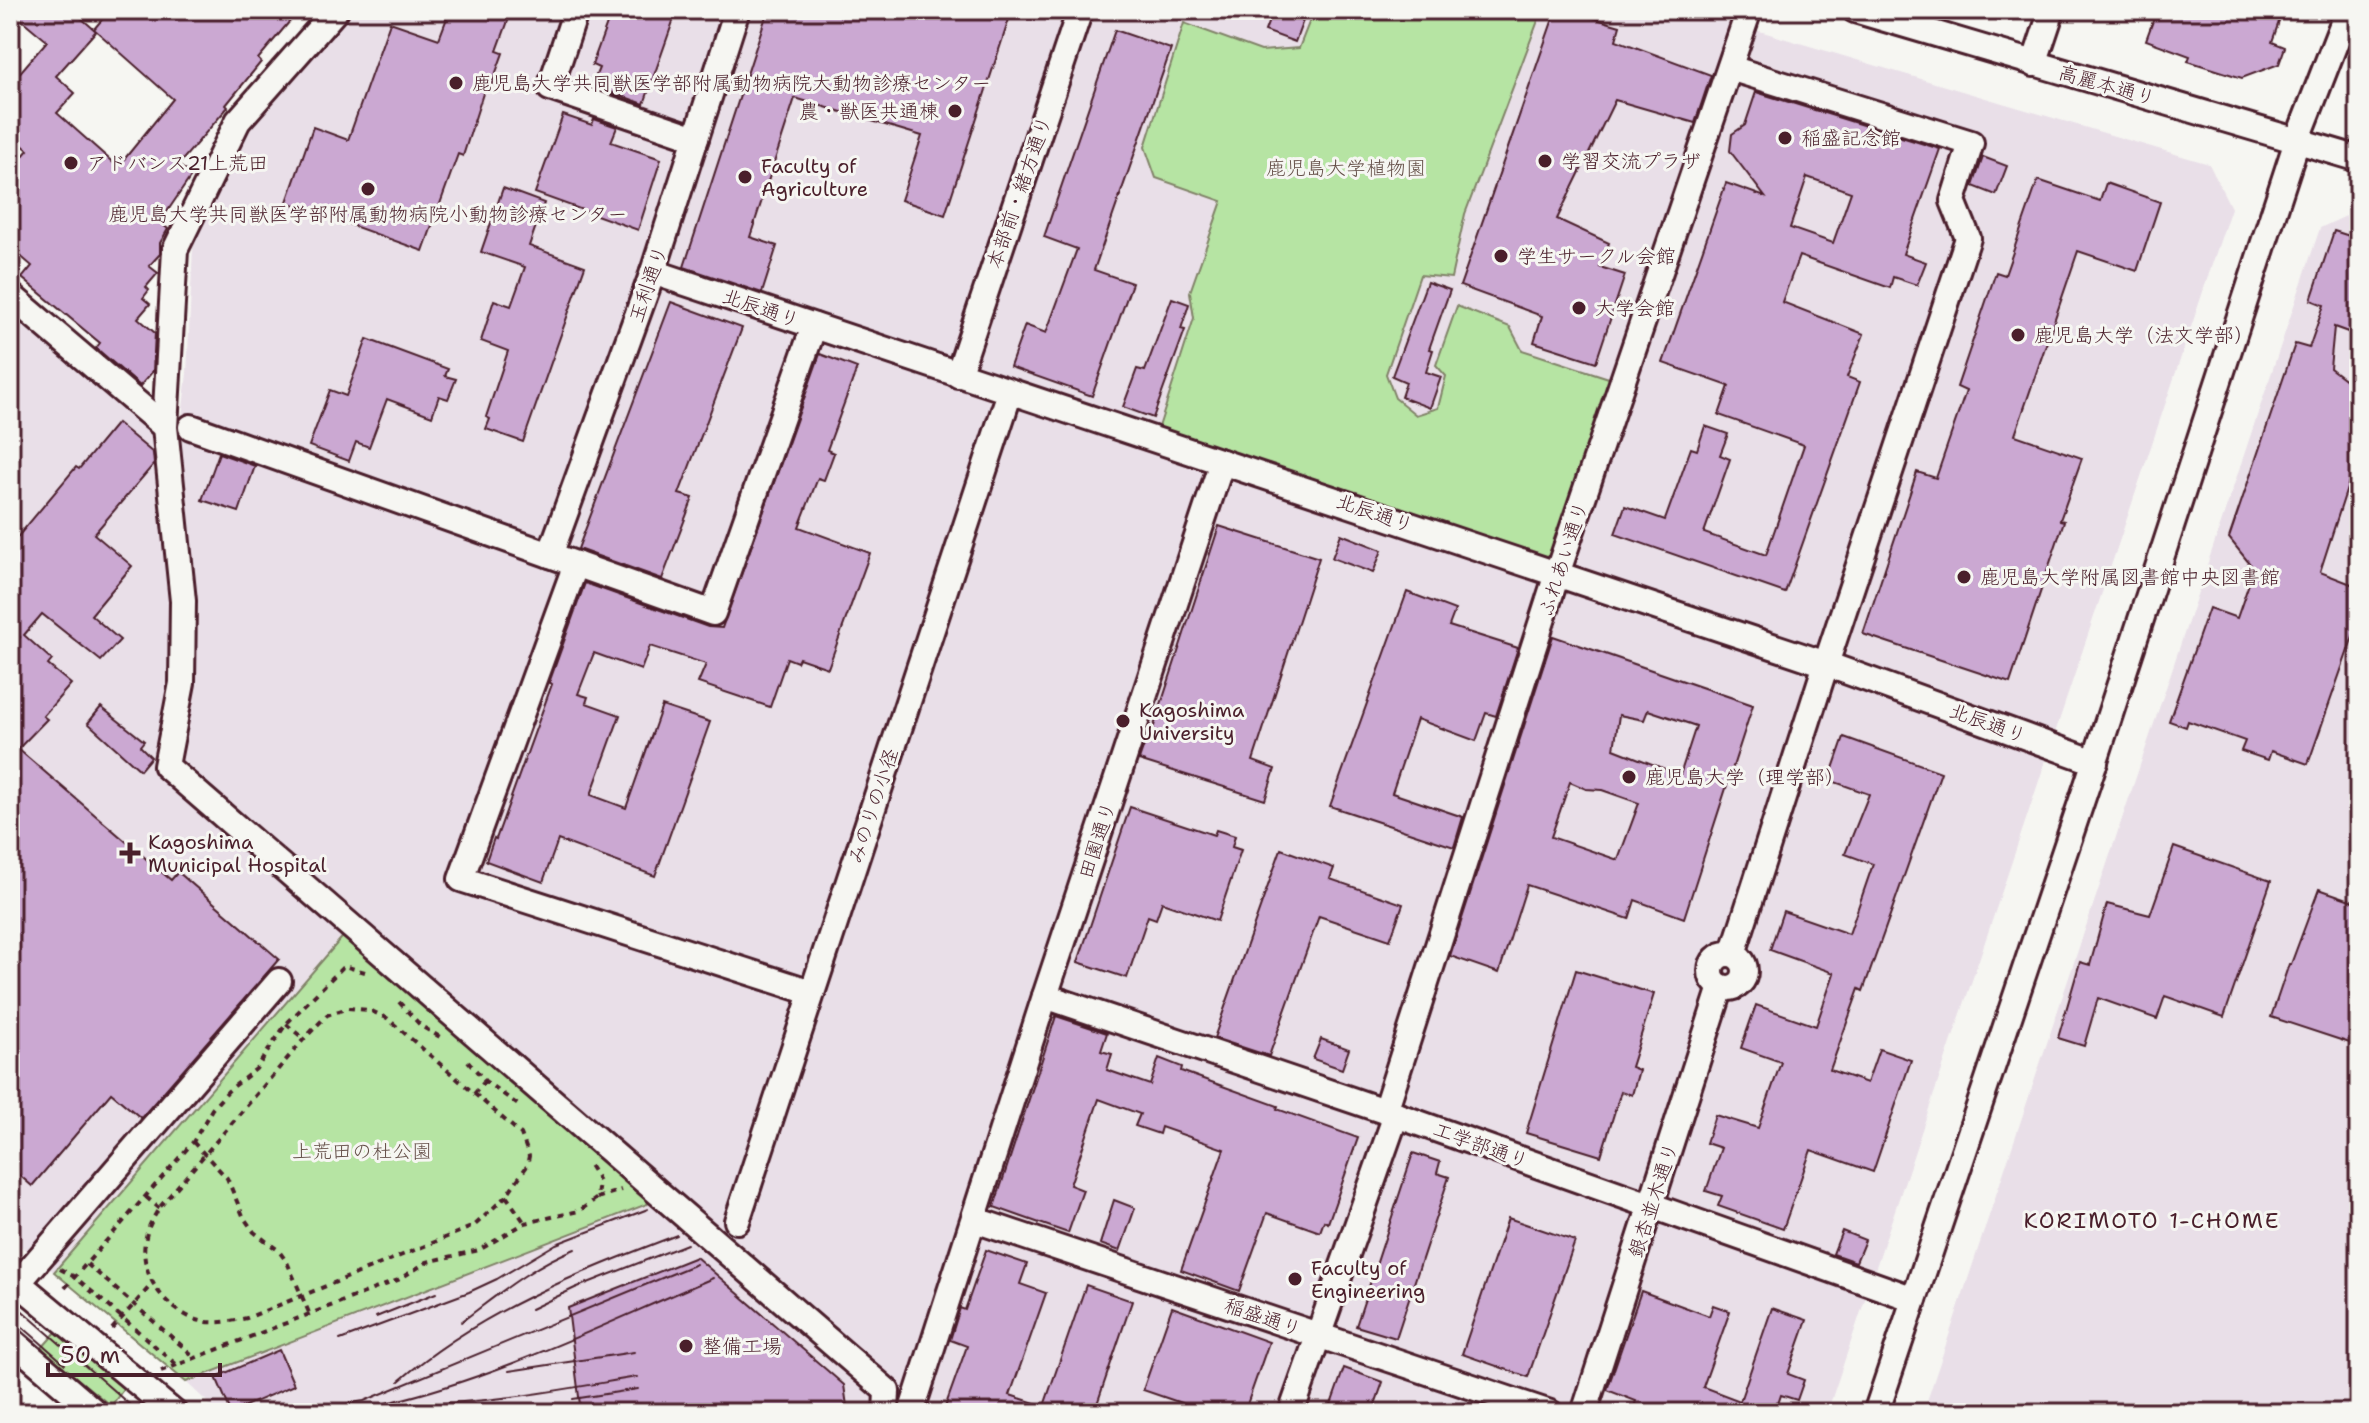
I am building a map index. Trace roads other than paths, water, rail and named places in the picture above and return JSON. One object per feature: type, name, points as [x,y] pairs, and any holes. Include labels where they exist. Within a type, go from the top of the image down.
[{"type":"street","points":[[336,10],[238,121],[175,250],[165,427],[183,601],[182,683],[166,766],[887,1391],[886,1413]]},
{"type":"street","points":[[576,10],[550,88],[696,138]]},
{"type":"street","name":"玉利通り","points":[[550,555],[653,272],[737,10]]},
{"type":"street","name":"本部前・緒方通り","points":[[958,375],[1080,10]]},
{"type":"street","name":"ふれあい通り","points":[[1291,1413],[1391,1113],[1557,574],[1749,10]]},
{"type":"street","name":"高麗本通り","points":[[1855,10],[2359,159]]},
{"type":"street","points":[[2034,64],[2052,10]]},
{"type":"street","points":[[1876,1413],[2095,762],[2297,141],[2348,10]]},
{"type":"street","points":[[1730,68],[1971,143],[1953,201],[1968,238],[1826,664]]},
{"type":"street","name":"北辰通り","points":[[653,272],[1826,664],[2095,762]]},
{"type":"street","points":[[10,295],[165,427]]},
{"type":"street","points":[[191,427],[713,613],[814,326]]},
{"type":"street","name":"みのりの小径","points":[[737,1221],[1010,392]]},
{"type":"street","name":"田園通り","points":[[911,1413],[1222,462]]},
{"type":"street","points":[[576,564],[461,879],[811,992]]},
{"type":"street","name":"銀杏並木通り","points":[[1584,1413],[1721,987],[1713,980],[1710,970],[1714,960],[1723,954],[1733,954],[1826,664]]},
{"type":"street","points":[[174,1413],[14,1280],[42,1256],[279,981]]},
{"type":"street","name":"工学部通り","points":[[1045,996],[1391,1113],[1914,1299]]},
{"type":"street","name":"稲盛通り","points":[[975,1220],[1550,1413]]},
{"type":"street","points":[[10,1339],[96,1413]]},
{"type":"tram line","points":[[340,1340],[469,1292],[556,1244],[648,1209]]},
{"type":"tram line","points":[[399,1381],[430,1356],[496,1314],[567,1279],[677,1235]]},
{"type":"tram line","points":[[531,1309],[575,1288],[687,1244]]},
{"type":"tram line","points":[[461,1322],[530,1272],[575,1249]]},
{"type":"tram line","points":[[291,1413],[364,1401],[696,1264]]},
{"type":"tram line","points":[[386,1403],[511,1364],[713,1278]]},
{"type":"tram line","points":[[376,1317],[436,1293]]},
{"type":"tram line","points":[[10,1300],[139,1413]]},
{"type":"tram line","points":[[10,1316],[65,1364]]},
{"type":"tram line","points":[[509,1371],[634,1352]]},
{"type":"tram line","points":[[415,1404],[499,1399],[637,1377]]},
{"type":"tram line","points":[[573,1399],[638,1389]]},
{"type":"tram line","points":[[573,1413],[640,1404]]},
{"type":"tram line","points":[[459,1408],[491,1413]]},
{"type":"place","name":"鹿児島大学共同獣医学部附属動物病院大動物診療センター","points":[[456,83]]},
{"type":"place","name":"農・獣医共通棟","points":[[955,111]]},
{"type":"place","name":"稲盛記念館","points":[[1785,138]]},
{"type":"place","name":"学習交流プラザ","points":[[1545,161]]},
{"type":"place","name":"アドバンス21上荒田","points":[[71,163]]},
{"type":"place","name":"Faculty of Agriculture","points":[[745,177]]},
{"type":"place","name":"鹿児島大学共同獣医学部附属動物病院小動物診療センター","points":[[368,189]]},
{"type":"place","name":"学生サークル会館","points":[[1501,256]]},
{"type":"place","name":"大学会館","points":[[1579,308]]},
{"type":"place","name":"鹿児島大学（法文学部）","points":[[2018,335]]},
{"type":"place","name":"鹿児島大学附属図書館中央図書館","points":[[1964,577]]},
{"type":"place","name":"Kagoshima University","points":[[1123,721]]},
{"type":"place","name":"鹿児島大学（理学部）","points":[[1629,777]]},
{"type":"place","name":"Kagoshima Municipal Hospital","points":[[130,853]]},
{"type":"place","name":"Faculty of Engineering","points":[[1295,1279]]},
{"type":"place","name":"整備工場","points":[[686,1346]]},
{"type":"district","name":"KORIMOTO 1-CHOME","points":[[2152,1220]]},
{"type":"park label","name":"鹿児島大学植物園","points":[[1346,168]]},
{"type":"park label","name":"上荒田の杜公園","points":[[362,1151]]}]
